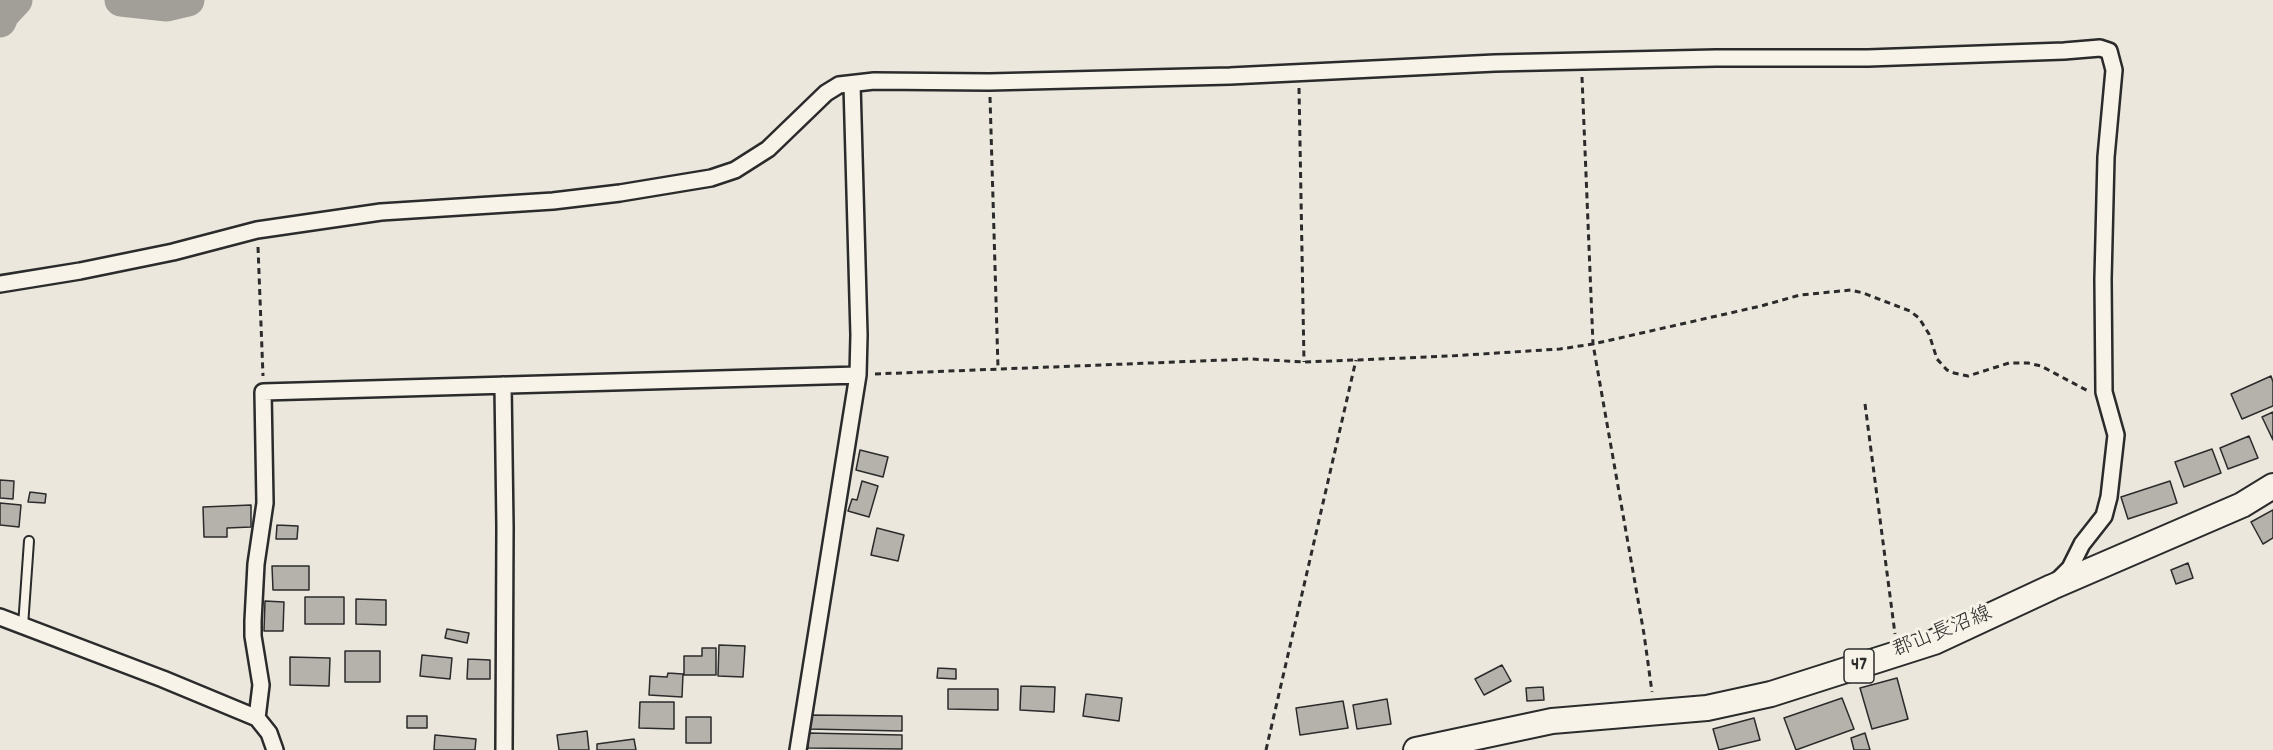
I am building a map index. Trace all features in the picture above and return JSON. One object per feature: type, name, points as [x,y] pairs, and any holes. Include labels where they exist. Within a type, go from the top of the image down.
[{"type":"main road","name":"郡山長沼線","points":[[1416,750],[1552,721],[1707,708],[1771,694],[1934,642],[2052,587],[2242,505],[2273,486]]},
{"type":"street","points":[[0,284],[173,252],[257,230],[381,212],[620,193],[711,178],[750,162],[775,143],[826,93],[839,85],[874,81],[989,82],[1230,76],[1495,63],[1891,57],[2100,48],[2109,51],[2114,70],[2106,157],[2103,279],[2104,392],[2116,435],[2109,497],[2104,516],[2082,544],[2070,568],[2052,587]]},
{"type":"street","points":[[798,750],[858,375],[859,335],[852,84]]},
{"type":"street","points":[[257,718],[261,685],[253,636],[253,621],[256,564],[265,503],[263,392],[858,375]]},
{"type":"street","points":[[503,385],[504,750]]},
{"type":"street","points":[[0,617],[163,679],[257,718],[269,732],[275,750]]},
{"type":"lane","points":[[23,626],[29,541]]},
{"type":"path","points":[[1581,63],[1593,344],[1644,634],[1654,711]]},
{"type":"path","points":[[1299,72],[1304,362]]},
{"type":"path","points":[[989,82],[998,368]]},
{"type":"path","points":[[257,230],[263,392]]},
{"type":"path","points":[[858,375],[1251,359],[1304,362],[1450,357],[1560,348],[1593,344],[1800,295],[1851,290],[1910,311],[1919,318],[1929,334],[1937,359],[1947,370],[1954,373],[1968,376],[2009,363],[2028,363],[2041,366],[2089,392],[2104,392]]},
{"type":"path","points":[[1266,750],[1356,360]]},
{"type":"path","points":[[1865,404],[1898,654]]},
{"type":"building","points":[[2271,376],[2273,406],[2242,419],[2231,394]]},
{"type":"building","points":[[2273,412],[2273,440],[2262,417]]},
{"type":"building","points":[[2249,436],[2258,458],[2228,469],[2220,448]]},
{"type":"building","points":[[2212,449],[2221,473],[2184,487],[2175,462]]},
{"type":"building","points":[[860,450],[888,457],[883,477],[856,470]]},
{"type":"building","points":[[0,480],[14,481],[13,499],[0,498]]},
{"type":"building","points":[[862,481],[878,486],[869,517],[848,511],[852,499],[857,500]]},
{"type":"building","points":[[2170,481],[2177,503],[2128,519],[2121,497]]},
{"type":"building","points":[[30,492],[46,494],[45,503],[28,502]]},
{"type":"building","points":[[0,503],[21,505],[19,527],[0,525]]},
{"type":"building","points":[[251,505],[251,527],[227,528],[227,537],[204,537],[203,507]]},
{"type":"building","points":[[2273,510],[2273,538],[2263,544],[2251,522]]},
{"type":"building","points":[[277,525],[298,526],[297,539],[276,539]]},
{"type":"building","points":[[877,528],[904,535],[898,561],[871,555]]},
{"type":"building","points":[[2188,563],[2193,578],[2176,584],[2171,570]]},
{"type":"building","points":[[272,566],[309,566],[309,590],[273,590]]},
{"type":"building","points":[[305,597],[344,597],[344,624],[305,624]]},
{"type":"building","points":[[356,599],[386,600],[386,625],[356,624]]},
{"type":"building","points":[[265,601],[284,602],[283,631],[264,631]]},
{"type":"building","points":[[447,629],[469,633],[467,643],[445,638]]},
{"type":"building","points":[[719,645],[745,646],[743,677],[718,676]]},
{"type":"building","points":[[702,648],[716,648],[716,675],[684,675],[684,656],[702,656]]},
{"type":"building","points":[[345,651],[380,651],[380,682],[345,682]]},
{"type":"building","points":[[422,655],[452,658],[450,679],[420,676]]},
{"type":"building","points":[[290,657],[330,658],[329,686],[290,685]]},
{"type":"building","points":[[468,659],[490,660],[490,679],[467,679]]},
{"type":"building","points":[[1502,665],[1511,681],[1484,695],[1475,679]]},
{"type":"building","points":[[938,668],[956,669],[956,679],[937,678]]},
{"type":"building","points":[[668,673],[683,674],[682,697],[649,695],[650,676],[667,677]]},
{"type":"building","points":[[1897,678],[1908,719],[1872,729],[1860,688]]},
{"type":"building","points":[[1021,686],[1055,687],[1054,712],[1020,710]]},
{"type":"building","points":[[1543,687],[1544,700],[1527,701],[1526,688]]},
{"type":"building","points":[[948,689],[998,689],[998,710],[948,709]]},
{"type":"building","points":[[1086,694],[1122,698],[1119,721],[1083,716]]},
{"type":"building","points":[[1842,698],[1854,729],[1796,750],[1784,718]]},
{"type":"building","points":[[1387,699],[1391,724],[1357,729],[1353,705]]},
{"type":"building","points":[[1343,701],[1348,728],[1300,735],[1296,708]]},
{"type":"building","points":[[640,702],[674,702],[674,729],[639,728]]},
{"type":"building","points":[[808,715],[902,716],[902,731],[808,729]]},
{"type":"building","points":[[407,716],[427,716],[427,728],[407,728]]},
{"type":"building","points":[[686,717],[711,717],[711,743],[686,743]]},
{"type":"building","points":[[1754,718],[1760,740],[1719,750],[1713,729]]},
{"type":"building","points":[[587,731],[589,750],[559,750],[557,735]]},
{"type":"building","points":[[808,733],[902,735],[902,749],[808,748]]},
{"type":"building","points":[[1865,733],[1870,750],[1854,750],[1851,738]]},
{"type":"building","points":[[435,735],[476,739],[475,750],[434,750]]},
{"type":"building","points":[[634,739],[636,750],[597,750],[597,744]]},
{"type":"waterway","points":[[0,21],[3,14],[16,0]]},
{"type":"waterway","points":[[121,0],[167,5],[188,0]]}]
